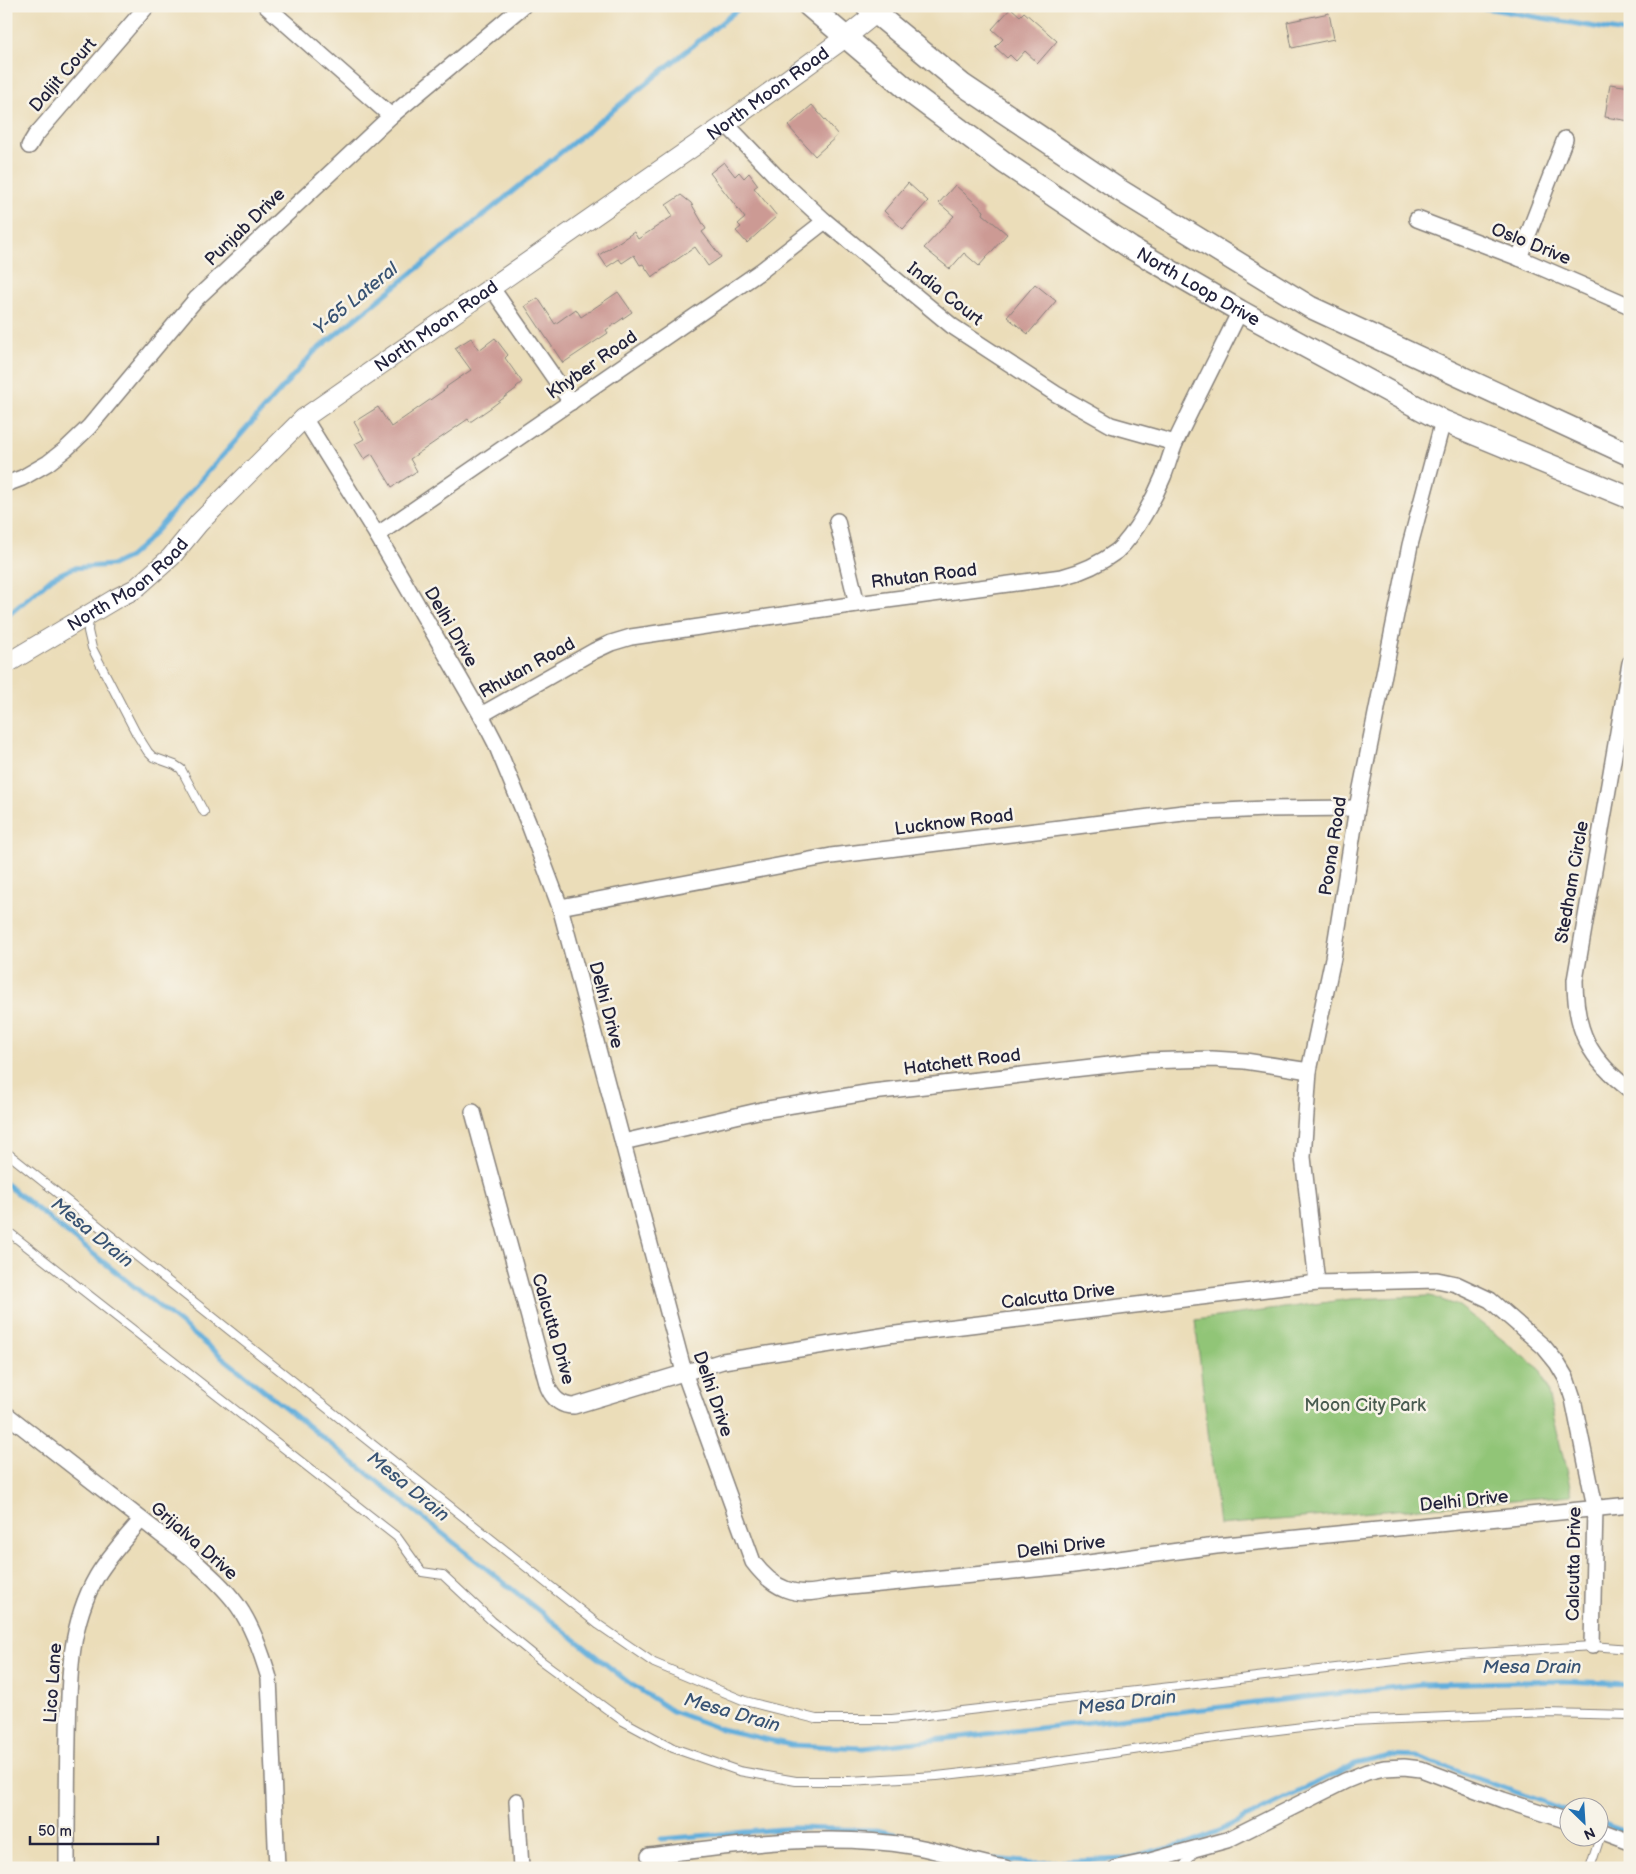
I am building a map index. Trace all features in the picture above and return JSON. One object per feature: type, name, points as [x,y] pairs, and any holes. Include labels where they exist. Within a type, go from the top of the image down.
[{"type":"main road","name":"North Loop Drive","points":[[809,6],[915,96],[1005,163],[1131,248],[1240,311],[1444,421],[1630,498]]},
{"type":"main road","points":[[876,9],[971,90],[1121,191],[1310,308],[1630,455]]},
{"type":"street","name":"Daljit Court","points":[[29,146],[148,6]]},
{"type":"street","points":[[266,6],[392,116]]},
{"type":"street","name":"Punjab Drive","points":[[6,484],[22,478],[48,463],[67,448],[89,427],[196,299],[392,116],[523,6]]},
{"type":"street","name":"North Moon Road","points":[[6,664],[135,588],[171,557],[199,523],[304,418],[726,124],[846,37],[876,9]]},
{"type":"street","name":"India Court","points":[[726,124],[774,174],[825,221],[952,326],[1056,394],[1111,424],[1175,443]]},
{"type":"street","points":[[1519,258],[1565,139]]},
{"type":"street","name":"Oslo Drive","points":[[1417,219],[1519,258],[1630,306]]},
{"type":"street","name":"Khyber Road","points":[[377,535],[761,271],[825,221]]},
{"type":"street","points":[[491,287],[572,402]]},
{"type":"street","name":"Rhutan Road","points":[[481,715],[594,651],[631,637],[857,604],[1062,578],[1100,562],[1118,550],[1131,534],[1156,493],[1175,443],[1240,311]]},
{"type":"street","name":"Delhi Drive","points":[[304,418],[377,535],[481,715],[495,742],[530,826],[560,907],[684,1372],[753,1562],[763,1575],[778,1586],[793,1592],[817,1592],[829,1588],[1066,1566],[1225,1545],[1630,1505]]},
{"type":"street","name":"Poona Road","points":[[1317,1282],[1303,1157],[1309,1072],[1333,958],[1357,808],[1410,545],[1444,421]]},
{"type":"street","points":[[837,521],[857,604]]},
{"type":"street","name":"Stedham Circle","points":[[1630,663],[1575,980],[1577,1013],[1587,1043],[1605,1070],[1630,1090]]},
{"type":"street","name":"Lucknow Road","points":[[560,907],[841,855],[1183,813],[1265,809],[1357,808]]},
{"type":"street","name":"Hatchett Road","points":[[623,1142],[762,1110],[872,1092],[1126,1063],[1212,1059],[1245,1061],[1309,1072]]},
{"type":"street","name":"Calcutta Drive","points":[[473,1112],[551,1395],[558,1402],[568,1406],[574,1406],[723,1361],[888,1335],[1317,1282],[1437,1280],[1456,1284],[1490,1300],[1544,1347],[1558,1363],[1566,1378],[1573,1399],[1595,1507],[1592,1646]]},
{"type":"street","name":"Grijalva Drive","points":[[6,1414],[211,1576],[238,1606],[253,1634],[269,1678],[277,1868]]},
{"type":"street","name":"Lico Lane","points":[[66,1868],[70,1669],[76,1627],[84,1602],[97,1576],[114,1551],[141,1520]]},
{"type":"street","points":[[1118,1868],[1228,1840],[1345,1781],[1367,1772],[1384,1768],[1404,1767],[1421,1769],[1503,1800],[1558,1818]]},
{"type":"street","points":[[516,1801],[521,1868]]},
{"type":"street","points":[[1608,1834],[1630,1842]]},
{"type":"street","points":[[649,1856],[715,1848],[832,1840],[912,1846],[1005,1868]]},
{"type":"lane","points":[[89,614],[88,631],[92,648],[136,733],[153,757],[181,769],[204,812]]},
{"type":"lane","points":[[6,1152],[599,1625],[654,1663],[745,1701],[816,1719],[892,1719],[1448,1655],[1592,1646],[1630,1649]]},
{"type":"lane","points":[[6,1230],[397,1537],[422,1572],[443,1575],[499,1627],[598,1703],[623,1721],[673,1748],[739,1771],[796,1780],[849,1781],[917,1777],[1024,1766],[1213,1738],[1351,1721],[1547,1713],[1630,1715]]},
{"type":"lane","points":[[1590,1868],[1596,1846]]},
{"type":"lane","points":[[1182,1868],[1197,1847]]},
{"type":"green space","name":"Moon City Park","points":[[1430,1296],[1459,1306],[1540,1369],[1547,1389],[1572,1495],[1219,1525],[1195,1320],[1351,1299]]},
{"type":"building","points":[[1011,8],[1020,16],[1024,12],[1057,41],[1038,63],[1025,51],[1016,61],[1010,55],[1007,58],[995,47],[1003,39],[992,29]]},
{"type":"building","points":[[1329,13],[1334,39],[1292,48],[1287,22]]},
{"type":"building","points":[[1610,84],[1630,87],[1630,121],[1605,117]]},
{"type":"building","points":[[812,105],[838,135],[815,156],[788,126]]},
{"type":"building","points":[[724,162],[735,176],[739,172],[744,178],[749,173],[758,185],[754,188],[777,216],[747,243],[736,231],[741,227],[738,224],[745,218],[710,173]]},
{"type":"building","points":[[908,183],[928,201],[903,229],[884,211]]},
{"type":"building","points":[[955,185],[984,211],[983,214],[1007,234],[979,266],[964,253],[950,269],[924,248],[954,216],[939,203]]},
{"type":"building","points":[[681,195],[691,203],[706,229],[702,232],[721,257],[708,266],[695,247],[652,277],[643,264],[640,265],[634,255],[622,263],[619,259],[607,267],[599,255],[634,232],[638,239],[673,216],[666,205]]},
{"type":"building","points":[[1035,284],[1056,301],[1028,334],[1007,317]]},
{"type":"building","points":[[618,292],[632,312],[606,330],[608,333],[563,363],[525,306],[538,298],[555,324],[576,309],[581,317]]},
{"type":"building","points":[[471,338],[479,350],[495,338],[508,355],[505,358],[522,382],[489,409],[470,422],[468,419],[410,459],[417,471],[392,487],[372,454],[364,459],[355,444],[364,439],[354,422],[378,407],[391,427],[447,388],[471,370],[455,348]]},
{"type":"waterway","name":"Y-65 Lateral","points":[[6,617],[53,577],[73,568],[112,565],[129,557],[148,540],[314,352],[742,6]]},
{"type":"waterway","name":"Y-65 Lateral","points":[[1473,6],[1630,33]]},
{"type":"waterway","name":"Mesa Drain","points":[[6,1184],[628,1682],[672,1711],[721,1729],[791,1745],[864,1748],[1422,1684],[1563,1681],[1630,1684]]},
{"type":"waterway","points":[[995,1859],[1032,1863],[1126,1859],[1186,1844],[1219,1831],[1355,1764],[1390,1756],[1418,1757],[1558,1807]]},
{"type":"waterway","points":[[1608,1825],[1630,1833]]},
{"type":"waterway","points":[[661,1839],[794,1828],[876,1830],[916,1839]]}]
